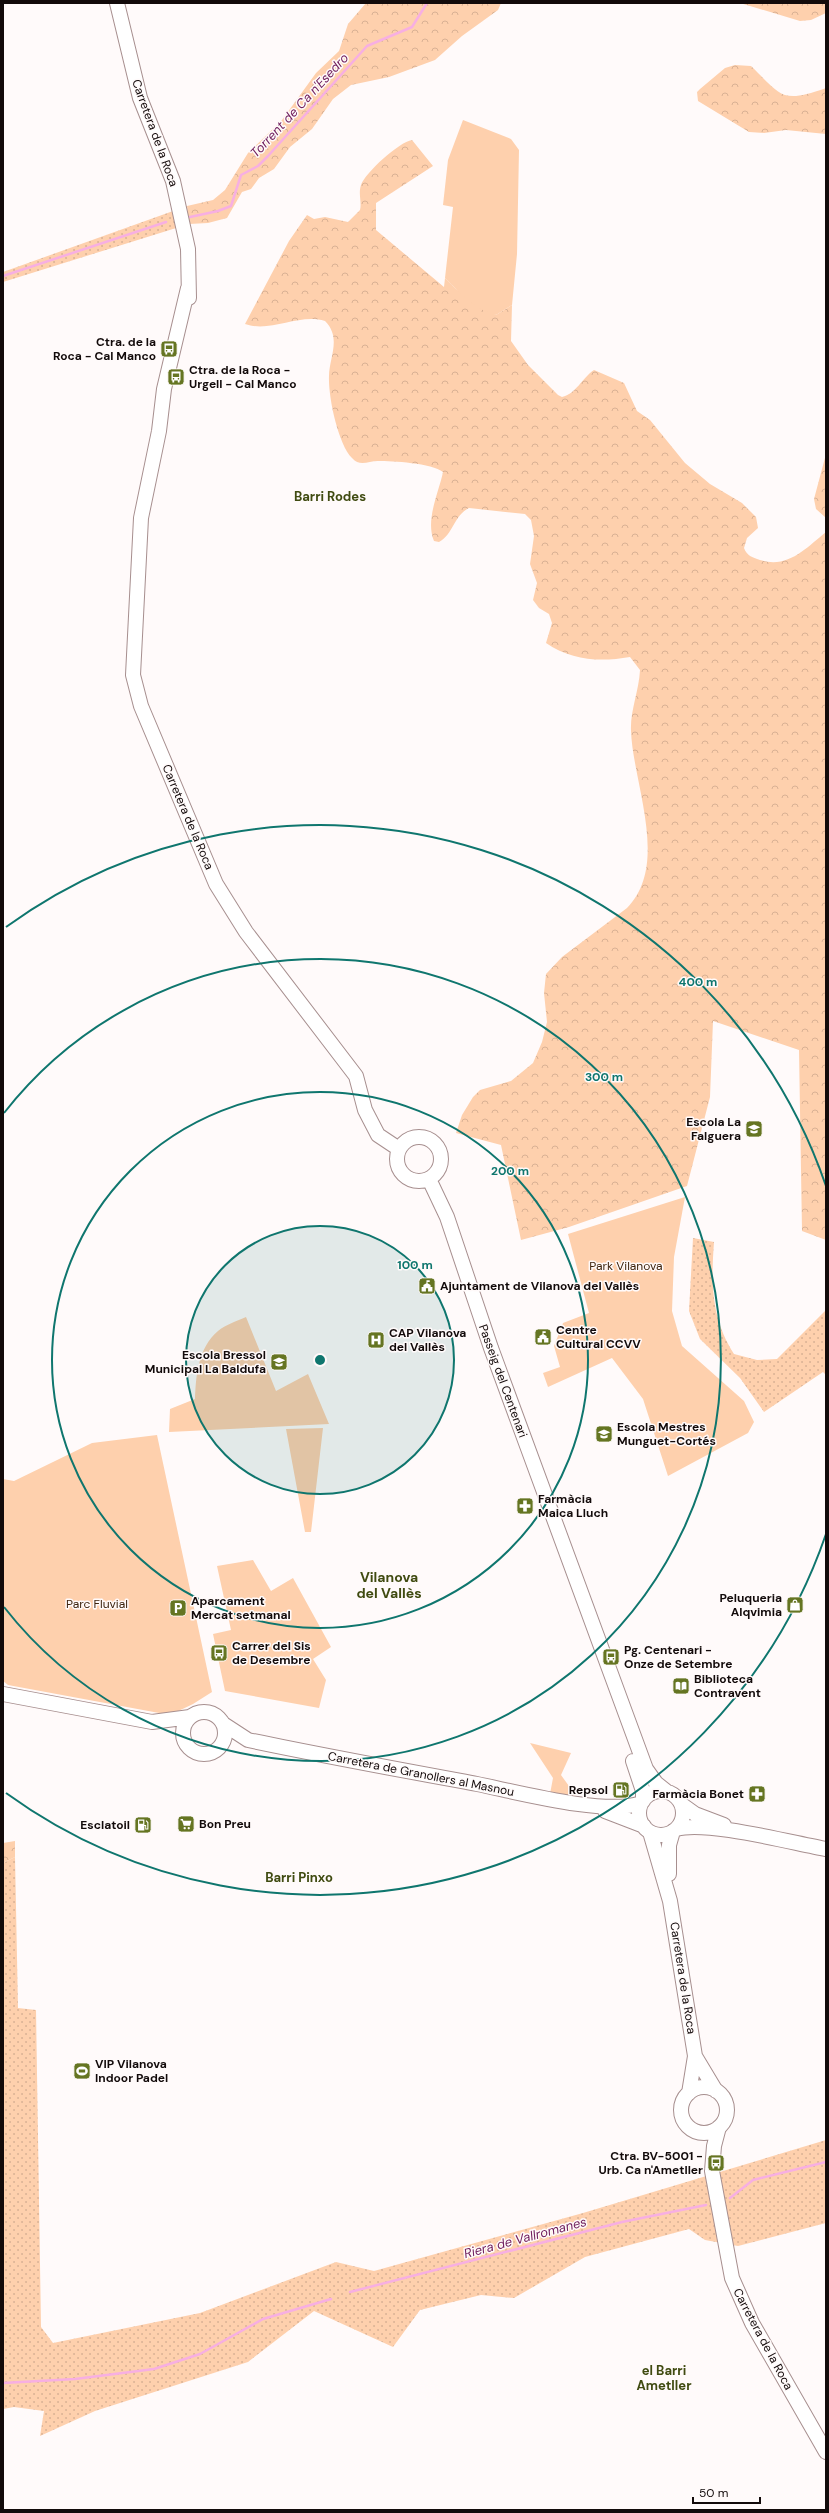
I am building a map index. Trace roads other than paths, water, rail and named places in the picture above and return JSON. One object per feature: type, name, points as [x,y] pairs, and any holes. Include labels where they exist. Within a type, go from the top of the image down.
[{"type":"street","name":"Carretera de la Roca","points":[[117,3],[140,98],[174,181],[188,249],[188,288],[166,382],[141,518],[133,675],[141,706],[216,884],[246,932],[356,1076],[365,1110],[378,1135],[399,1149]]},
{"type":"street","points":[[417,1137],[431,1140],[437,1145],[442,1161],[436,1175],[429,1180],[419,1182],[405,1177],[397,1165],[399,1149],[409,1139],[417,1137]]},
{"type":"street","name":"Passeig del Centenari","points":[[429,1180],[447,1217],[491,1348],[575,1584],[646,1769],[656,1783],[666,1791]]},
{"type":"street","name":"Passeig del Centenari","points":[[575,1584],[588,1629],[640,1781],[642,1802]]},
{"type":"street","points":[[4,1695],[152,1722],[184,1739]]},
{"type":"street","points":[[152,1722],[190,1717],[198,1712],[209,1712],[219,1716],[225,1726],[226,1736],[221,1746],[212,1753],[198,1753],[189,1748],[184,1739],[184,1727],[190,1717]]},
{"type":"street","name":"Carretera de Granollers al Masnou","points":[[225,1726],[248,1740],[595,1806],[624,1807],[642,1802]]},
{"type":"street","name":"Carretera de Granollers al Masnou","points":[[221,1746],[248,1740]]},
{"type":"street","points":[[752,1835],[695,1814],[681,1804],[675,1796],[666,1791],[651,1793],[642,1802],[639,1814],[647,1829],[659,1834],[674,1830],[698,1827],[752,1835],[826,1849]]},
{"type":"street","points":[[674,1830],[682,1819],[681,1804]]},
{"type":"street","name":"Carretera de Granollers al Masnou","points":[[595,1806],[647,1829]]},
{"type":"street","name":"Carretera de la Roca","points":[[647,1829],[670,1900]]},
{"type":"street","name":"Carretera de la Roca","points":[[674,1830],[668,1856],[670,1900],[695,2056],[689,2093]]},
{"type":"street","name":"Carretera de la Roca","points":[[695,2056],[716,2091]]},
{"type":"street","points":[[702,2087],[716,2091],[722,2096],[727,2109],[726,2116],[719,2127],[708,2133],[696,2132],[685,2124],[681,2112],[684,2098],[689,2093],[702,2087]]},
{"type":"street","name":"Carretera de la Roca","points":[[712,2171],[714,2146],[719,2127]]},
{"type":"street","name":"Carretera de la Roca","points":[[696,2132],[712,2171],[728,2264],[737,2292],[826,2452]]},
{"type":"waterway","name":"Torrent de Ca n'Esedro","points":[[190,217],[218,211],[231,206],[241,175],[258,166],[268,156],[367,46],[412,27],[427,3]]},
{"type":"waterway","name":"Torrent de Ca n'Esedro","points":[[3,276],[166,222]]},
{"type":"waterway","name":"Riera de Vallromanes","points":[[730,2198],[753,2180],[826,2162]]},
{"type":"waterway","name":"Riera de Vallromanes","points":[[350,2292],[622,2222],[706,2205]]},
{"type":"waterway","name":"Riera de Vallromanes","points":[[3,2383],[75,2379],[154,2369],[200,2354],[263,2319],[331,2299]]},
{"type":"place","name":"Ctra. de la Roca - Cal Manco","points":[[169,349]]},
{"type":"place","name":"Ctra. de la Roca - Urgell - Cal Manco","points":[[176,377]]},
{"type":"place","name":"Escola La Falguera","points":[[754,1129]]},
{"type":"place","name":"Ajuntament de Vilanova del Vallès","points":[[427,1286]]},
{"type":"place","name":"Centre Cultural CCVV","points":[[543,1337]]},
{"type":"place","name":"CAP Vilanova del Vallès","points":[[376,1340]]},
{"type":"place","name":"Escola Bressol Municipal La Baldufa","points":[[279,1362]]},
{"type":"place","name":"Escola Mestres Munguet-Cortés","points":[[604,1434]]},
{"type":"place","name":"Farmàcia Maica Lluch","points":[[525,1506]]},
{"type":"place","name":"Peluqueria Alqvimia","points":[[795,1605]]},
{"type":"place","name":"Aparcament Mercat setmanal","points":[[178,1608]]},
{"type":"place","name":"Carrer del Sis de Desembre","points":[[219,1653]]},
{"type":"place","name":"Pg. Centenari - Onze de Setembre","points":[[611,1657]]},
{"type":"place","name":"Biblioteca Contravent","points":[[681,1686]]},
{"type":"place","name":"Repsol","points":[[621,1790]]},
{"type":"place","name":"Farmàcia Bonet","points":[[757,1794]]},
{"type":"place","name":"Bon Preu","points":[[186,1824]]},
{"type":"place","name":"Esclatoil","points":[[143,1825]]},
{"type":"place","name":"VIP Vilanova Indoor Padel","points":[[82,2071]]},
{"type":"place","name":"Ctra. BV-5001 - Urb. Ca n'Ametller","points":[[716,2163]]},
{"type":"district","name":"Barri Rodes","points":[[330,496]]},
{"type":"district","name":"Vilanova del Vallès","points":[[389,1586]]},
{"type":"district","name":"Barri Pinxo","points":[[299,1877]]},
{"type":"district","name":"el Barri Ametller","points":[[664,2378]]},
{"type":"park label","name":"Park Vilanova","points":[[626,1266]]},
{"type":"park label","name":"Parc Fluvial","points":[[97,1604]]}]
